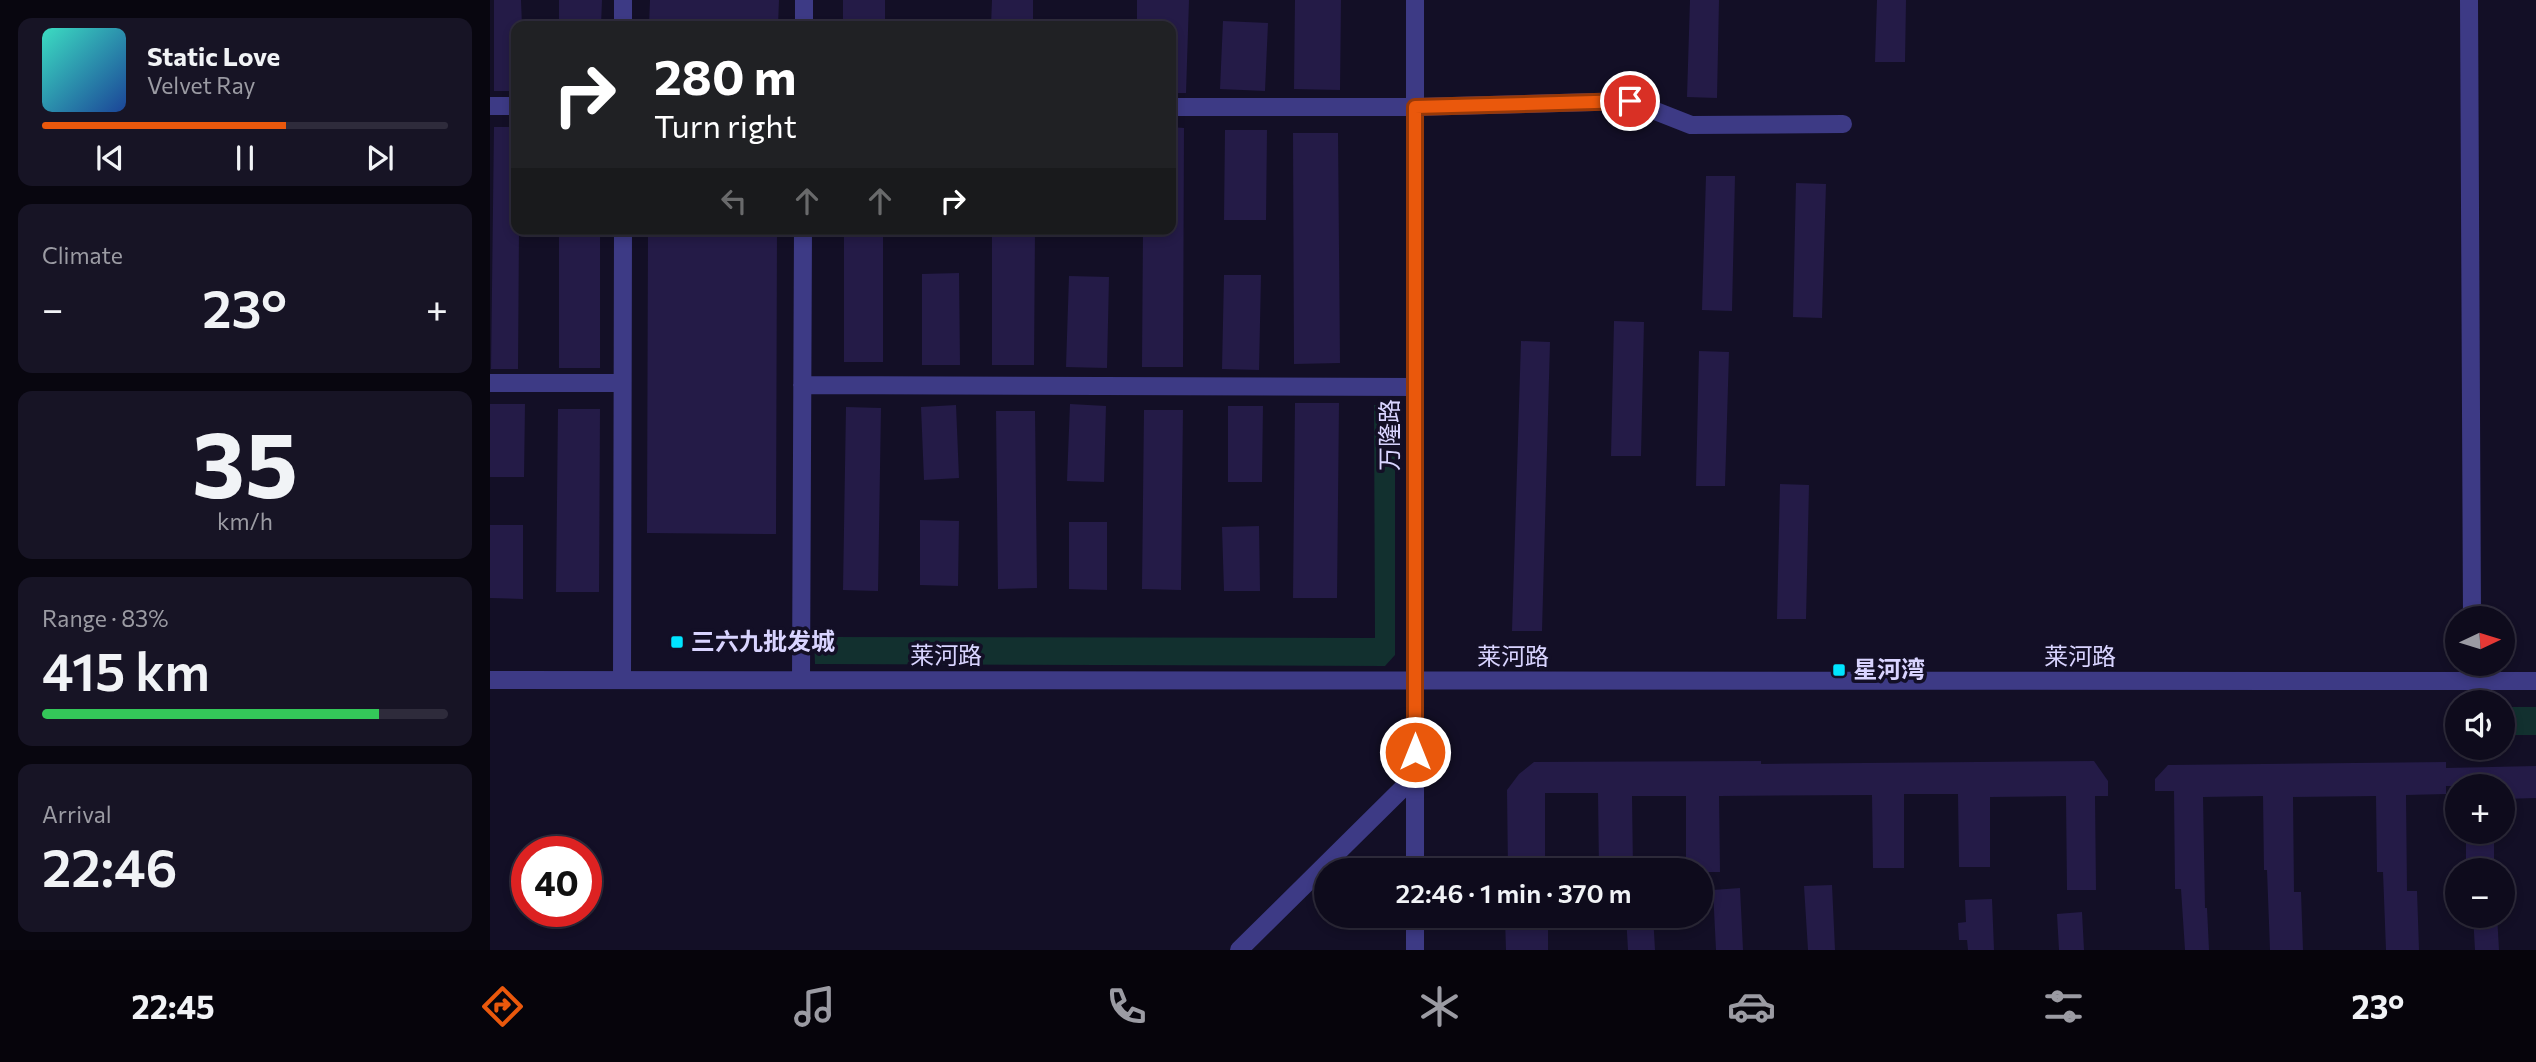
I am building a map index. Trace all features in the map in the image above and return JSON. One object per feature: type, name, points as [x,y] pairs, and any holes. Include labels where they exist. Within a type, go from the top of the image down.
[{"type":"street","points":[[623,0],[623,21]]},
{"type":"street","points":[[804,0],[804,21]]},
{"type":"street","name":"万隆路","points":[[1415,0],[1415,858]]},
{"type":"street","points":[[2469,0],[2472,606]]},
{"type":"street","points":[[1176,107],[1415,107],[1630,101],[1691,125],[1843,124]]},
{"type":"street","points":[[490,106],[511,106]]},
{"type":"street","points":[[622,680],[623,235]]},
{"type":"street","points":[[801,680],[803,235]]},
{"type":"street","points":[[490,383],[622,383]]},
{"type":"street","points":[[802,385],[1415,387]]},
{"type":"street","points":[[2472,676],[2472,682]]},
{"type":"street","name":"莱河路","points":[[490,680],[2536,681]]},
{"type":"street","points":[[1239,950],[1415,776]]},
{"type":"street","points":[[1415,928],[1415,950]]},
{"type":"green space","points":[[1395,404],[1395,655],[1385,666],[815,664],[814,637],[1375,638],[1374,405]]},
{"type":"green space","points":[[2515,707],[2536,707],[2536,735],[2515,735]]},
{"type":"building","points":[[494,0],[521,0],[522,21],[511,21],[511,91],[494,91]]},
{"type":"building","points":[[559,0],[602,0],[601,21],[559,21]]},
{"type":"building","points":[[650,0],[779,0],[778,21],[649,21]]},
{"type":"building","points":[[843,0],[885,0],[885,21],[843,21]]},
{"type":"building","points":[[992,0],[1033,0],[1033,21],[991,21]]},
{"type":"building","points":[[1137,0],[1189,0],[1186,93],[1176,93],[1176,21],[1137,21]]},
{"type":"building","points":[[1295,0],[1341,0],[1340,90],[1294,89]]},
{"type":"building","points":[[1690,0],[1719,0],[1717,98],[1687,97]]},
{"type":"building","points":[[1877,0],[1906,0],[1905,62],[1875,62]]},
{"type":"building","points":[[1223,21],[1268,23],[1265,91],[1220,89]]},
{"type":"building","points":[[494,127],[511,127],[511,235],[519,235],[518,369],[491,369]]},
{"type":"building","points":[[1176,127],[1184,128],[1183,367],[1142,367],[1143,235],[1176,235]]},
{"type":"building","points":[[1225,130],[1267,130],[1266,220],[1224,220]]},
{"type":"building","points":[[1293,133],[1338,133],[1340,363],[1294,364]]},
{"type":"building","points":[[1706,176],[1735,176],[1732,311],[1702,310]]},
{"type":"building","points":[[1796,183],[1826,184],[1822,318],[1793,317]]},
{"type":"building","points":[[559,235],[600,235],[600,368],[559,368]]},
{"type":"building","points":[[648,235],[777,235],[776,534],[647,533]]},
{"type":"building","points":[[844,235],[883,235],[883,362],[844,362]]},
{"type":"building","points":[[992,235],[1035,235],[1034,365],[992,365]]},
{"type":"building","points":[[959,273],[960,365],[922,365],[922,274]]},
{"type":"building","points":[[1224,275],[1261,275],[1259,370],[1222,369]]},
{"type":"building","points":[[1069,276],[1109,277],[1107,368],[1066,367]]},
{"type":"building","points":[[1614,321],[1644,322],[1641,456],[1611,456]]},
{"type":"building","points":[[1521,341],[1550,342],[1542,631],[1512,631]]},
{"type":"building","points":[[1699,351],[1729,352],[1725,486],[1696,486]]},
{"type":"building","points":[[1295,403],[1339,403],[1337,598],[1293,598]]},
{"type":"building","points":[[490,404],[525,404],[524,477],[490,477]]},
{"type":"building","points":[[1070,404],[1106,406],[1104,482],[1067,481]]},
{"type":"building","points":[[956,405],[959,478],[924,480],[921,407]]},
{"type":"building","points":[[1228,406],[1263,406],[1262,482],[1228,482]]},
{"type":"building","points":[[846,407],[881,408],[878,591],[843,590]]},
{"type":"building","points":[[558,409],[600,409],[599,592],[556,592]]},
{"type":"building","points":[[1144,410],[1183,410],[1181,590],[1142,589]]},
{"type":"building","points":[[996,411],[1035,411],[1037,588],[998,589]]},
{"type":"building","points":[[1780,484],[1809,485],[1806,619],[1777,619]]},
{"type":"building","points":[[920,520],[959,521],[958,586],[920,585]]},
{"type":"building","points":[[1069,522],[1107,522],[1107,590],[1069,589]]},
{"type":"building","points":[[490,525],[523,525],[523,599],[490,598]]},
{"type":"building","points":[[1259,526],[1260,591],[1224,591],[1222,527]]},
{"type":"building","points":[[1761,761],[1761,764],[2094,761],[2108,781],[2108,796],[2095,796],[2096,890],[2067,890],[2066,796],[1990,797],[1990,867],[1959,867],[1958,794],[1904,794],[1904,868],[1873,868],[1872,795],[1719,796],[1720,872],[1713,872],[1713,858],[1686,858],[1686,796],[1632,796],[1633,858],[1599,858],[1598,793],[1545,793],[1545,858],[1508,858],[1507,790],[1519,774],[1534,762]]},
{"type":"building","points":[[2446,762],[2446,768],[2536,766],[2536,798],[2515,799],[2515,774],[2445,774],[2445,794],[2406,795],[2407,891],[2417,891],[2419,950],[2386,950],[2383,872],[2377,872],[2376,796],[2293,797],[2294,892],[2301,892],[2303,950],[2270,950],[2267,870],[2264,870],[2263,796],[2203,797],[2205,908],[2209,950],[2185,950],[2181,889],[2175,889],[2174,791],[2155,791],[2155,779],[2168,765]]},
{"type":"building","points":[[2466,844],[2494,844],[2494,858],[2466,858]]},
{"type":"building","points":[[1832,885],[1835,950],[1808,950],[1804,886]]},
{"type":"building","points":[[1740,888],[1743,950],[1716,950],[1713,890]]},
{"type":"building","points":[[1992,899],[1994,950],[1968,950],[1967,940],[1959,940],[1958,923],[1966,922],[1965,900]]},
{"type":"building","points":[[2082,912],[2084,950],[2059,950],[2057,914]]},
{"type":"building","points":[[1505,928],[1548,928],[1548,950],[1506,950]]},
{"type":"building","points":[[1627,928],[1654,928],[1655,950],[1628,950]]},
{"type":"building","points":[[2474,928],[2498,928],[2499,950],[2475,950]]},
{"type":"place","name":"三六九批发城","points":[[677,642]]},
{"type":"place","name":"星河湾","points":[[1839,670]]},
{"type":"route","points":[[1415,752],[1415,107],[1630,101]]}]
